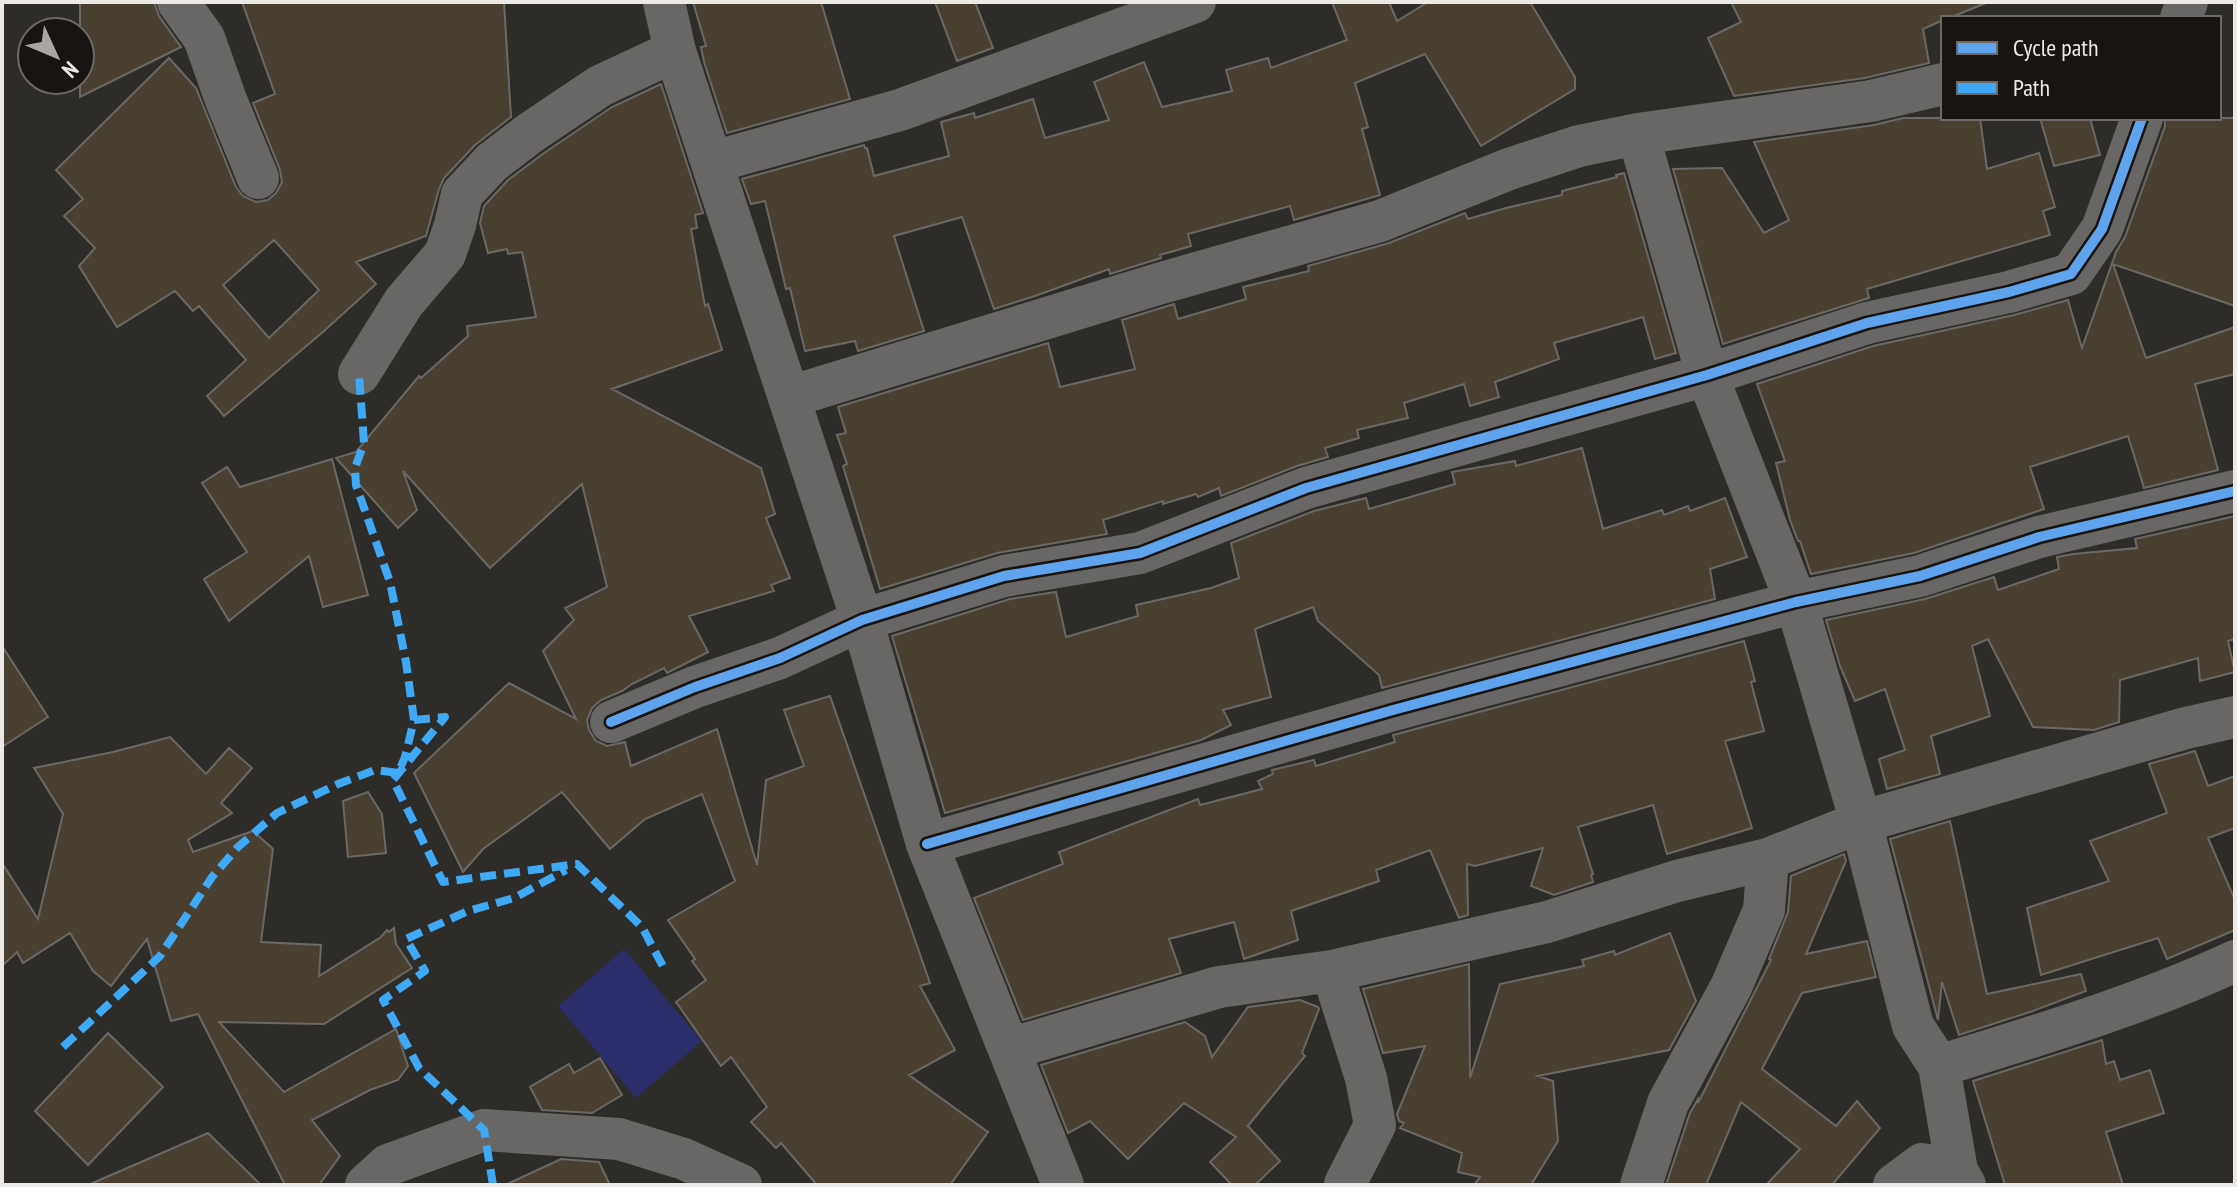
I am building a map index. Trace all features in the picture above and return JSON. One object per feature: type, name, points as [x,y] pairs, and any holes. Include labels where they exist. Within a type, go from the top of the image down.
[{"type":"street","points":[[178,2],[204,38],[258,178]]},
{"type":"street","points":[[664,2],[675,51],[862,620],[927,844],[1063,1185]]},
{"type":"street","points":[[713,162],[900,110],[1195,2]]},
{"type":"street","points":[[359,374],[404,302],[445,254],[462,194],[492,162],[600,86],[675,51]]},
{"type":"street","points":[[789,397],[1158,284],[1380,221],[1509,169],[1579,146],[1638,134],[1871,101],[1941,84]]},
{"type":"street","points":[[611,722],[695,687],[780,658],[862,620],[1004,576],[1140,553],[1306,488],[1707,375],[1867,323],[2009,292],[2071,274],[2102,229],[2141,120]]},
{"type":"street","points":[[1638,134],[1707,375],[1796,602],[1861,822],[1913,1026],[1939,1066],[1961,1178]]},
{"type":"street","points":[[927,844],[1393,710],[1796,602],[1920,576],[2039,537],[2235,491]]},
{"type":"street","points":[[1009,1049],[1219,987],[1332,971],[1547,922],[1677,881],[1768,859],[1861,822],[2186,728],[2235,717]]},
{"type":"street","points":[[1641,1185],[1668,1103],[1731,987],[1764,910],[1768,859]]},
{"type":"street","points":[[1939,1066],[2080,1022],[2194,980],[2235,961]]},
{"type":"street","points":[[1332,971],[1366,1078],[1375,1125],[1345,1184]]},
{"type":"street","points":[[366,1185],[388,1165],[484,1130],[619,1139],[684,1159],[741,1185]]},
{"type":"street","points":[[1894,1185],[1922,1164],[1961,1178]]},
{"type":"shaded area","points":[[624,949],[702,1041],[636,1098],[558,1006]]},
{"type":"building","points":[[80,2],[154,2],[159,16],[181,47],[96,89],[96,16],[80,16]]},
{"type":"building","points":[[242,2],[504,2],[511,117],[475,145],[444,178],[426,236],[356,262],[376,284],[224,416],[207,396],[246,360],[199,306],[193,311],[175,291],[117,327],[79,266],[95,248],[64,216],[83,199],[56,170],[169,58],[196,88],[236,187],[243,196],[256,202],[268,200],[282,182],[253,103],[275,94]],"holes":[[[274,240],[319,290],[269,338],[223,285]]]},
{"type":"building","points":[[693,2],[821,2],[850,99],[727,133],[704,62],[701,47],[706,46]]},
{"type":"building","points":[[935,2],[975,2],[993,48],[957,61]]},
{"type":"building","points":[[1332,2],[1389,2],[1397,21],[1428,2],[1530,2],[1575,77],[1575,89],[1481,146],[1425,54],[1355,83],[1368,127],[1362,129],[1380,195],[1294,220],[1290,206],[1188,234],[1191,246],[1160,255],[1161,258],[1110,274],[1109,269],[994,309],[962,217],[894,236],[924,331],[858,351],[855,341],[805,351],[765,201],[751,204],[742,179],[864,145],[874,176],[949,156],[941,122],[974,113],[975,118],[1033,99],[1045,138],[1109,120],[1094,82],[1144,62],[1162,107],[1232,91],[1226,70],[1268,58],[1271,68],[1347,40]]},
{"type":"building","points":[[1731,2],[1986,2],[1954,16],[1941,16],[1941,21],[1923,29],[1929,63],[1865,78],[1734,96],[1708,38],[1741,22]]},
{"type":"building","points":[[661,84],[703,213],[695,215],[697,228],[691,229],[705,306],[708,304],[722,350],[612,389],[761,468],[775,514],[766,518],[790,578],[771,585],[774,591],[689,616],[708,652],[667,673],[664,668],[601,700],[592,708],[587,720],[589,730],[596,741],[607,746],[625,742],[631,766],[717,729],[757,865],[766,780],[804,766],[784,710],[830,696],[930,983],[920,986],[955,1050],[909,1075],[988,1132],[950,1185],[817,1185],[781,1143],[776,1148],[751,1122],[767,1107],[731,1057],[721,1066],[676,1002],[706,980],[668,920],[735,881],[702,794],[645,819],[610,849],[562,792],[483,849],[463,872],[414,773],[509,683],[576,719],[543,651],[574,620],[565,608],[607,587],[582,484],[490,568],[403,471],[417,510],[398,528],[336,458],[356,452],[419,376],[421,378],[468,336],[467,326],[536,317],[522,252],[508,254],[507,249],[488,253],[480,223],[484,206],[508,180],[544,153],[612,107]]},
{"type":"building","points":[[1903,118],[1980,120],[1987,169],[2039,153],[2055,207],[2043,211],[2050,235],[1867,289],[1869,298],[1723,344],[1673,169],[1722,168],[1764,233],[1789,220],[1754,142]]},
{"type":"building","points":[[2235,118],[2235,306],[2113,264],[2146,358],[2235,327],[2235,374],[2195,384],[2218,470],[2144,488],[2128,436],[2030,467],[2044,509],[1914,553],[1811,574],[1790,520],[1776,463],[1785,461],[1757,384],[1873,346],[2068,300],[2082,348],[2116,252],[2125,237],[2165,120]]},
{"type":"building","points":[[2041,120],[2091,120],[2100,155],[2054,166]]},
{"type":"building","points":[[1624,173],[1676,353],[1655,359],[1643,317],[1554,343],[1559,359],[1495,382],[1499,397],[1470,406],[1464,384],[1404,403],[1408,418],[1357,430],[1359,438],[1325,448],[1328,457],[1221,496],[1219,488],[1198,497],[1196,494],[1163,504],[1163,501],[1103,520],[1107,534],[997,553],[880,589],[843,466],[847,464],[837,435],[846,433],[838,407],[1048,343],[1060,387],[1135,369],[1122,320],[1174,304],[1178,319],[1246,299],[1243,287],[1309,271],[1308,266],[1389,243],[1465,213],[1468,219],[1562,195],[1562,191]]},
{"type":"building","points":[[1582,448],[1603,529],[1662,510],[1664,515],[1688,506],[1690,511],[1725,498],[1747,557],[1710,569],[1715,599],[1382,688],[1379,675],[1318,621],[1313,607],[1255,629],[1271,697],[1223,710],[1231,725],[1201,740],[945,813],[892,636],[1010,599],[1056,592],[1066,637],[1138,616],[1136,605],[1211,588],[1239,578],[1231,543],[1314,511],[1366,498],[1369,509],[1455,484],[1452,472],[1515,461],[1516,466]]},
{"type":"building","points":[[332,459],[368,595],[323,607],[309,556],[229,621],[204,579],[247,552],[202,483],[227,467],[240,487]]},
{"type":"building","points":[[2235,516],[2235,639],[2228,641],[2235,672],[2200,681],[2198,658],[2120,680],[2119,722],[2094,730],[2033,727],[1988,639],[1972,646],[1990,716],[1931,736],[1940,774],[1887,789],[1879,759],[1905,750],[1885,689],[1855,701],[1826,620],[1925,599],[1994,577],[1998,590],[2059,569],[2057,557],[2137,548],[2135,539]]},
{"type":"building","points":[[1744,641],[1764,731],[1725,741],[1752,828],[1667,854],[1653,805],[1578,827],[1593,882],[1554,895],[1531,886],[1543,848],[1475,866],[1467,864],[1468,915],[1459,918],[1430,850],[1376,870],[1379,881],[1291,911],[1298,940],[1244,959],[1234,922],[1169,939],[1181,973],[1023,1020],[974,898],[1063,864],[1059,852],[1198,799],[1200,805],[1262,789],[1258,781],[1273,774],[1272,770],[1314,760],[1316,766],[1395,742],[1393,735]]},
{"type":"building","points":[[2,646],[48,717],[2,747]]},
{"type":"building","points":[[170,737],[206,774],[229,748],[252,768],[221,803],[232,813],[188,840],[193,852],[253,831],[273,849],[261,942],[321,945],[319,976],[394,928],[396,944],[412,968],[324,1024],[219,1022],[284,1092],[396,1029],[408,1066],[398,1080],[370,1090],[312,1120],[340,1156],[319,1185],[285,1185],[198,1014],[171,1021],[147,939],[111,986],[93,971],[70,933],[23,963],[17,952],[2,966],[2,863],[38,919],[63,814],[34,768]]},
{"type":"building","points":[[2195,751],[2208,786],[2235,776],[2235,828],[2208,838],[2235,900],[2235,930],[2167,959],[2158,938],[2041,975],[2027,908],[2109,881],[2090,841],[2167,813],[2149,764]]},
{"type":"building","points":[[368,792],[382,814],[386,853],[348,857],[343,801]]},
{"type":"building","points":[[1950,821],[1987,994],[2081,974],[2086,991],[1959,1035],[1942,982],[1938,1020],[1890,839]]},
{"type":"building","points":[[1844,854],[1846,861],[1806,954],[1867,941],[1876,977],[1802,993],[1762,1069],[1836,1126],[1857,1101],[1880,1128],[1832,1185],[1766,1185],[1800,1149],[1741,1102],[1706,1185],[1666,1185],[1690,1113],[1771,960],[1788,912],[1791,876]]},
{"type":"building","points":[[1670,933],[1696,1001],[1669,1050],[1538,1076],[1553,1081],[1558,1141],[1531,1185],[1474,1185],[1480,1177],[1458,1172],[1462,1153],[1400,1128],[1404,1123],[1399,1121],[1397,1114],[1425,1046],[1383,1053],[1363,989],[1469,964],[1470,1078],[1500,984],[1584,966],[1582,960],[1614,951],[1615,955]]},
{"type":"building","points":[[1300,1000],[1319,1009],[1302,1053],[1305,1056],[1247,1127],[1280,1161],[1255,1185],[1232,1185],[1210,1162],[1236,1137],[1184,1103],[1128,1159],[1090,1121],[1068,1133],[1041,1065],[1185,1022],[1205,1036],[1212,1057],[1248,1007]]},
{"type":"building","points":[[108,1033],[163,1087],[88,1165],[35,1111]]},
{"type":"building","points":[[2102,1040],[2106,1064],[2114,1061],[2120,1080],[2150,1070],[2164,1113],[2106,1132],[2123,1185],[2005,1185],[1973,1081]]},
{"type":"building","points":[[600,1058],[622,1095],[592,1113],[542,1110],[530,1087],[569,1064],[574,1073]]},
{"type":"building","points":[[208,1133],[261,1185],[88,1185]]},
{"type":"building","points":[[561,1159],[599,1162],[610,1185],[505,1185]]},
{"type":"marked path","points":[[63,1047],[160,956],[212,877],[238,847],[277,813],[375,770],[398,773],[414,720],[390,582],[356,485],[355,468],[364,443],[359,374]]},
{"type":"marked path","points":[[414,720],[445,717],[393,780],[443,882],[577,864],[642,927],[666,972]]},
{"type":"marked path","points":[[493,1185],[484,1130],[419,1068],[383,1000],[425,971],[406,939],[468,911],[514,898],[566,870]]},
{"type":"cycle path","points":[[611,722],[695,687],[780,658],[862,620],[1004,576],[1140,553],[1306,488],[1707,375],[1867,323],[2009,292],[2071,274],[2102,229],[2141,120]]},
{"type":"cycle path","points":[[927,844],[1393,710],[1796,602],[1920,576],[2039,537],[2235,491]]}]
